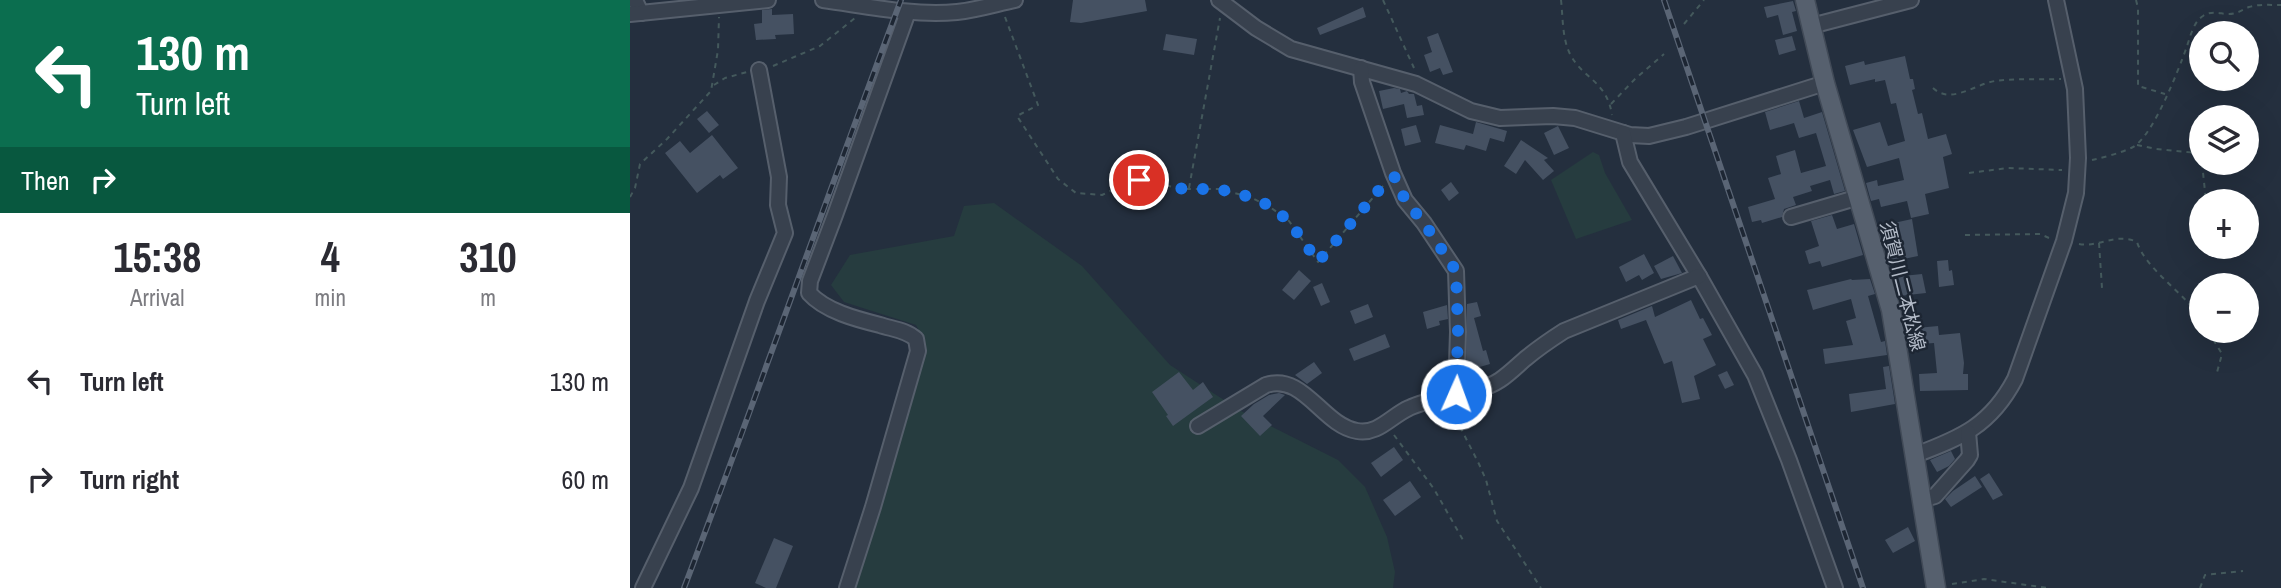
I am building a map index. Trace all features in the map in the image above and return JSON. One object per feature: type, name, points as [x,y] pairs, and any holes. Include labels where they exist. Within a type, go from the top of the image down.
[{"type":"main road","name":"須賀川二本松線","points":[[1805,0],[1825,83],[1891,310],[1936,588]]},
{"type":"street","points":[[635,9],[768,0]]},
{"type":"street","points":[[823,0],[869,4],[908,12],[954,12],[1015,0]]},
{"type":"street","points":[[1811,26],[1911,0]]},
{"type":"street","points":[[1915,455],[1968,432],[1996,409],[2015,379],[2064,241],[2073,209],[2078,167],[2072,79],[2056,0]]},
{"type":"street","points":[[1222,2],[1255,28],[1291,49],[1419,86],[1484,115],[1500,118],[1575,118],[1618,131],[1649,136],[1825,83]]},
{"type":"street","points":[[848,588],[918,351],[916,339],[910,333],[860,320],[817,302],[808,293],[810,281],[908,12]]},
{"type":"street","points":[[1361,68],[1362,82],[1405,200],[1456,271],[1456,394]]},
{"type":"street","points":[[643,588],[691,488],[757,302],[785,233],[778,205],[779,177],[759,70]]},
{"type":"street","points":[[1618,131],[1630,162],[1755,375],[1835,588]]},
{"type":"street","points":[[1791,217],[1859,197]]},
{"type":"street","points":[[1198,426],[1275,382],[1284,383],[1300,391],[1335,421],[1350,429],[1360,432],[1375,430],[1405,410],[1423,402],[1499,381],[1544,343],[1564,331],[1699,276]]},
{"type":"street","points":[[1922,500],[1935,496],[1967,460],[1970,451],[1968,432]]},
{"type":"path","points":[[1383,0],[1417,75],[1419,86]]},
{"type":"path","points":[[1561,0],[1565,42],[1569,52],[1576,64],[1605,91],[1618,131]]},
{"type":"path","points":[[1684,24],[1704,0]]},
{"type":"path","points":[[2136,0],[2138,86],[2167,94]]},
{"type":"path","points":[[1188,189],[1222,2]]},
{"type":"path","points":[[630,197],[635,188],[640,164],[713,86],[725,78],[766,69],[826,42],[869,4]]},
{"type":"path","points":[[1000,4],[1038,105],[1017,116],[1058,179],[1076,193],[1102,195],[1132,180],[1139,180],[1188,189],[1219,189],[1250,197],[1270,206],[1289,221],[1318,262],[1385,183],[1395,177]]},
{"type":"path","points":[[1969,173],[2008,168],[2078,167],[2136,145],[2155,120],[2193,29],[2203,15],[2211,12],[2239,12],[2268,4],[2281,5]]},
{"type":"path","points":[[713,86],[720,5]]},
{"type":"path","points":[[1610,105],[1664,54]]},
{"type":"path","points":[[1933,88],[1942,94],[1966,93],[1994,81],[2072,79]]},
{"type":"path","points":[[2136,145],[2189,152]]},
{"type":"path","points":[[1965,235],[2040,234],[2081,246],[2122,238],[2137,242],[2141,254],[2189,302]]},
{"type":"path","points":[[2099,242],[2102,288]]},
{"type":"path","points":[[2215,343],[2222,354],[2216,376]]},
{"type":"path","points":[[1456,394],[1450,408],[1486,480],[1497,521],[1541,588]]},
{"type":"path","points":[[1385,423],[1434,489],[1463,540]]},
{"type":"path","points":[[2200,588],[2205,575],[2243,570]]},
{"type":"path","points":[[1936,588],[1984,579],[2048,588]]},
{"type":"green space","points":[[1593,152],[1599,155],[1605,173],[1632,220],[1576,239],[1551,180]]},
{"type":"green space","points":[[994,203],[1082,266],[1170,365],[1241,411],[1338,460],[1365,487],[1387,537],[1395,572],[1393,588],[854,588],[917,378],[925,342],[916,325],[844,302],[831,285],[850,255],[954,236],[964,206]]},
{"type":"building","points":[[1073,0],[1145,0],[1147,11],[1081,23],[1070,22]]},
{"type":"building","points":[[1793,1],[1796,11],[1792,12],[1797,31],[1783,35],[1778,15],[1767,18],[1764,7]]},
{"type":"building","points":[[1363,7],[1366,17],[1320,35],[1317,28]]},
{"type":"building","points":[[772,9],[772,15],[793,14],[794,34],[775,35],[776,39],[756,40],[754,24],[762,23],[762,10]]},
{"type":"building","points":[[1438,33],[1453,72],[1443,75],[1440,68],[1430,72],[1424,55],[1432,52],[1427,37]]},
{"type":"building","points":[[1166,34],[1197,39],[1194,55],[1163,50]]},
{"type":"building","points":[[1792,36],[1796,50],[1779,55],[1775,40]]},
{"type":"building","points":[[1905,56],[1910,79],[1913,79],[1915,89],[1912,90],[1918,114],[1922,113],[1928,139],[1946,134],[1952,154],[1943,157],[1949,188],[1925,194],[1929,214],[1911,218],[1907,201],[1881,207],[1879,199],[1871,201],[1866,183],[1877,180],[1878,186],[1904,180],[1899,158],[1867,167],[1853,130],[1880,122],[1888,146],[1905,141],[1896,103],[1891,104],[1885,80],[1875,82],[1875,79],[1850,85],[1845,66],[1864,61],[1865,65]]},
{"type":"building","points":[[1400,89],[1401,93],[1407,91],[1414,94],[1417,106],[1422,105],[1424,115],[1407,118],[1404,104],[1383,109],[1379,91]]},
{"type":"building","points":[[1799,101],[1804,118],[1822,112],[1845,191],[1834,194],[1830,180],[1810,186],[1812,191],[1793,197],[1796,205],[1784,209],[1782,217],[1762,223],[1761,220],[1752,222],[1748,207],[1775,199],[1768,178],[1781,174],[1776,156],[1795,150],[1801,173],[1826,166],[1816,133],[1799,138],[1794,123],[1770,130],[1765,112]]},
{"type":"building","points":[[707,111],[719,125],[709,133],[697,119]]},
{"type":"building","points":[[1476,122],[1507,131],[1504,142],[1490,138],[1486,151],[1466,145],[1464,150],[1435,143],[1440,125],[1473,134]]},
{"type":"building","points":[[1416,125],[1421,142],[1405,146],[1401,129]]},
{"type":"building","points":[[1558,126],[1569,148],[1554,155],[1544,133]]},
{"type":"building","points":[[712,135],[738,168],[723,179],[720,175],[697,193],[665,153],[680,141],[690,153]]},
{"type":"building","points":[[1521,140],[1548,158],[1544,160],[1554,171],[1543,180],[1525,160],[1516,174],[1504,166]]},
{"type":"building","points":[[1451,182],[1459,193],[1449,201],[1441,190]]},
{"type":"building","points":[[1832,215],[1837,229],[1854,224],[1863,255],[1822,267],[1820,261],[1809,264],[1805,251],[1819,246],[1811,221]]},
{"type":"building","points":[[1912,219],[1918,256],[1889,262],[1880,226]]},
{"type":"building","points":[[1644,254],[1654,273],[1642,280],[1639,275],[1626,282],[1619,267]]},
{"type":"building","points":[[1673,256],[1682,273],[1661,279],[1654,266]]},
{"type":"building","points":[[1948,260],[1954,285],[1939,287],[1937,261]]},
{"type":"building","points":[[1299,270],[1311,281],[1294,300],[1282,290]]},
{"type":"building","points":[[1922,274],[1926,293],[1899,296],[1893,277]]},
{"type":"building","points":[[1851,279],[1870,279],[1875,294],[1868,296],[1881,342],[1885,341],[1887,355],[1825,364],[1823,349],[1853,345],[1846,321],[1856,318],[1851,299],[1813,310],[1807,290]]},
{"type":"building","points":[[1322,283],[1330,302],[1321,306],[1313,287]]},
{"type":"building","points":[[1691,300],[1712,335],[1703,339],[1716,365],[1694,376],[1700,399],[1682,403],[1672,361],[1664,364],[1646,320],[1621,329],[1618,320],[1652,306],[1655,317]]},
{"type":"building","points":[[1477,302],[1481,316],[1474,318],[1483,351],[1486,350],[1490,364],[1466,371],[1467,304]]},
{"type":"building","points":[[1368,304],[1373,317],[1355,324],[1350,311]]},
{"type":"building","points":[[1447,305],[1448,319],[1427,329],[1423,312]]},
{"type":"building","points":[[1938,326],[1939,335],[1960,333],[1963,374],[1968,374],[1968,390],[1920,391],[1919,374],[1937,373],[1934,343],[1908,345],[1906,329]]},
{"type":"building","points":[[1385,334],[1390,347],[1354,361],[1349,349]]},
{"type":"building","points":[[1314,362],[1322,373],[1307,384],[1295,375]]},
{"type":"building","points":[[1889,366],[1895,404],[1851,412],[1849,394],[1886,389],[1883,367]]},
{"type":"building","points":[[1727,371],[1734,385],[1725,389],[1718,375]]},
{"type":"building","points":[[1179,372],[1193,390],[1203,382],[1213,397],[1173,426],[1152,392]]},
{"type":"building","points":[[1269,395],[1285,395],[1263,416],[1272,425],[1260,436],[1241,416],[1254,404]]},
{"type":"building","points":[[1394,447],[1403,460],[1381,477],[1371,463]]},
{"type":"building","points":[[1951,451],[1955,459],[1949,466],[1937,472],[1930,460]]},
{"type":"building","points":[[1989,473],[2003,495],[1993,500],[1980,479]]},
{"type":"building","points":[[1975,476],[1982,487],[1951,507],[1945,499]]},
{"type":"building","points":[[1410,481],[1421,497],[1395,516],[1383,500]]},
{"type":"building","points":[[1908,527],[1915,541],[1893,553],[1885,540]]},
{"type":"building","points":[[774,538],[793,546],[776,588],[766,588],[755,583]]},
{"type":"railway","points":[[684,588],[901,0]]},
{"type":"railway","points":[[1664,0],[1863,588]]},
{"type":"route","points":[[1139,180],[1184,189],[1219,189],[1250,197],[1270,206],[1289,221],[1318,262],[1385,183],[1395,177],[1405,200],[1456,271],[1456,394]]}]
